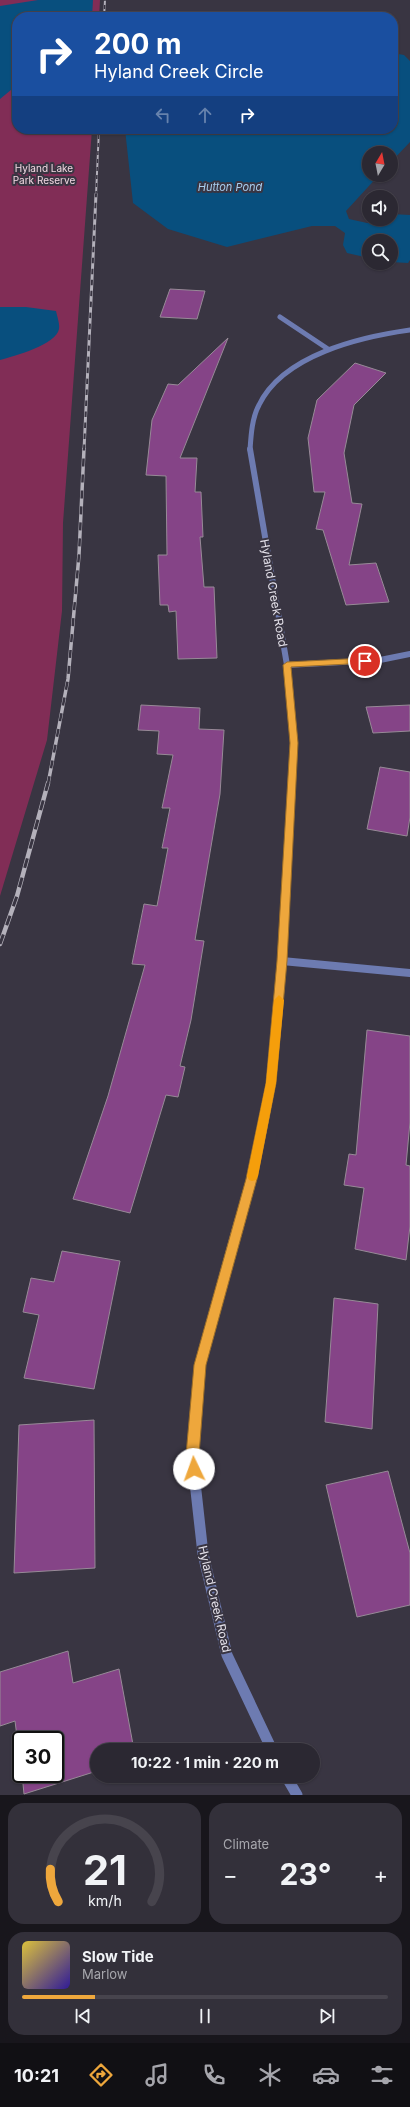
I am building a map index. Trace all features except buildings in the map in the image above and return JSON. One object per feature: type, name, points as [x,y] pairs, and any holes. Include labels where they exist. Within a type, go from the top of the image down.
[{"type":"street","points":[[280,317],[328,349]]},
{"type":"street","name":"Hyland Creek Road","points":[[269,1743],[227,1655],[203,1554],[192,1455],[200,1365],[252,1179],[271,1083],[282,961],[294,743],[287,665],[250,452],[251,426],[260,403],[276,381],[300,363],[328,349],[365,338],[410,330]]},
{"type":"street","points":[[287,665],[380,660],[410,654]]},
{"type":"street","points":[[282,961],[410,972]]},
{"type":"street","points":[[290,1783],[297,1795]]},
{"type":"green space","name":"Hyland Lake Park Reserve","points":[[0,0],[100,0],[99,12],[12,12],[12,134],[92,134],[63,523],[62,611],[47,740],[0,896]]},
{"type":"water","points":[[38,0],[93,0],[92,12],[12,12],[12,89],[0,99],[0,6]]},
{"type":"water","name":"Hutton Pond","points":[[398,54],[404,55],[410,61],[410,142],[398,155],[398,146],[362,146],[362,182],[373,182],[365,190],[362,190],[362,194],[346,211],[349,219],[362,222],[362,226],[398,226],[398,214],[410,215],[410,260],[408,263],[398,262],[398,234],[362,234],[362,256],[347,253],[343,245],[345,233],[335,226],[312,226],[227,247],[168,229],[133,203],[126,134],[398,134]]},
{"type":"water","points":[[0,307],[26,307],[56,311],[59,329],[56,335],[43,345],[24,353],[0,360]]},
{"type":"railway","points":[[104,12],[105,0]]},
{"type":"railway","points":[[96,195],[99,134]]},
{"type":"railway","points":[[84,450],[96,194]]},
{"type":"railway","points":[[48,784],[68,679],[79,555],[84,449]]},
{"type":"railway","points":[[0,944],[17,896],[48,783]]},
{"type":"slow traffic","points":[[252,1176],[271,1083],[279,1000]]},
{"type":"route","points":[[194,1469],[192,1455],[200,1365],[221,1285],[252,1179],[271,1083],[282,961],[288,827],[294,743],[287,665],[365,661]]}]
